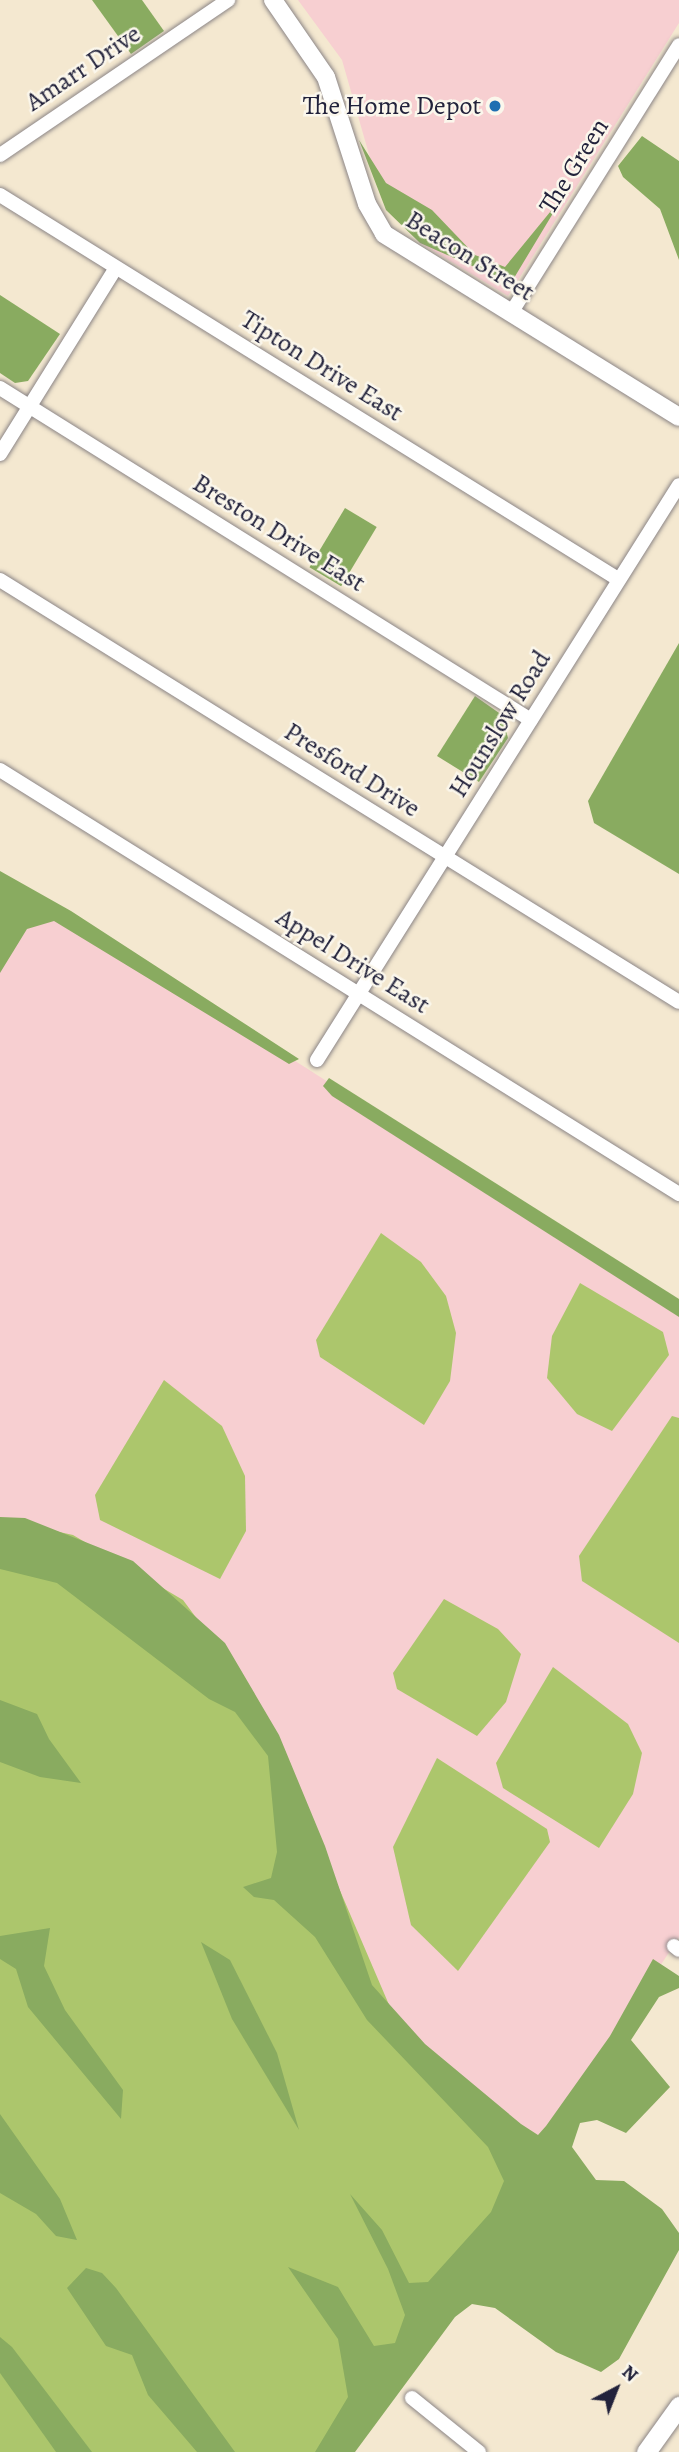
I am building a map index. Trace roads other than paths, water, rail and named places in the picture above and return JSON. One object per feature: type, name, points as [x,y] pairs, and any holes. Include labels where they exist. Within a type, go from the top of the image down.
[{"type":"main road","points":[[646,2452],[676,2419]]},
{"type":"street","name":"Amarr Drive","points":[[0,155],[229,0]]},
{"type":"street","name":"Beacon Street","points":[[273,0],[326,76],[367,204],[384,234],[679,417]]},
{"type":"street","name":"The Green","points":[[511,313],[679,45]]},
{"type":"street","name":"Tipton Drive East","points":[[0,194],[618,579]]},
{"type":"street","points":[[0,454],[116,268]]},
{"type":"street","name":"Breston Drive East","points":[[0,388],[531,720]]},
{"type":"street","name":"Hounslow Road","points":[[317,1060],[361,995],[679,485]]},
{"type":"street","name":"Presford Drive","points":[[0,580],[679,1002]]},
{"type":"street","name":"Appel Drive East","points":[[0,770],[679,1194]]},
{"type":"street","points":[[412,2398],[479,2452]]},
{"type":"place","name":"The Home Depot","points":[[495,106]]}]
